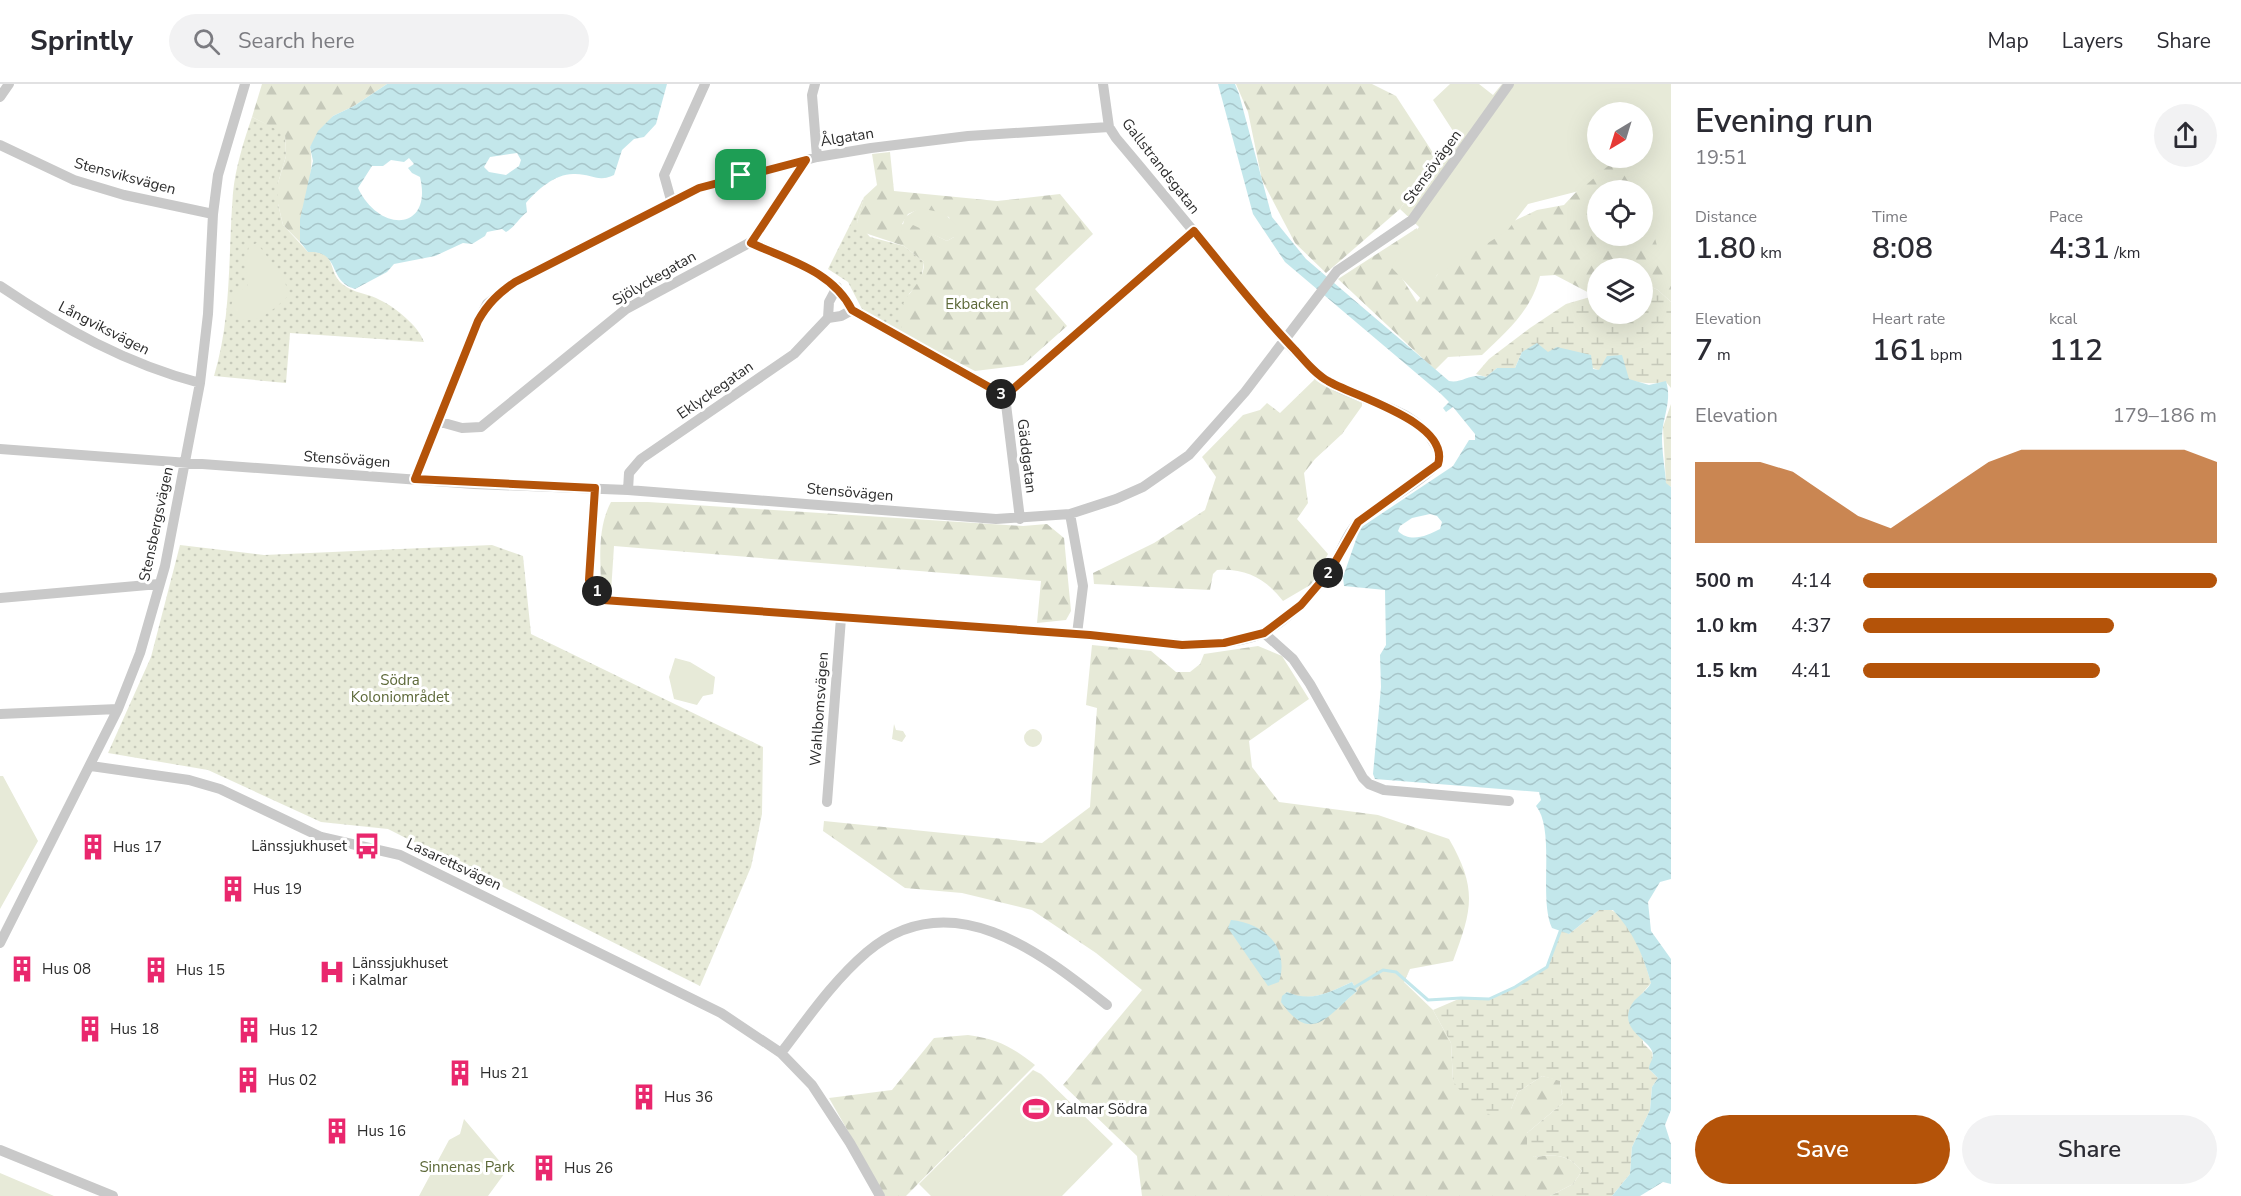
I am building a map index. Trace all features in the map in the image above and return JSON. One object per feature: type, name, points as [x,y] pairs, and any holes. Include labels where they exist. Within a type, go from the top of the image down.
[{"type":"street","points":[[0,98],[9,84]]},
{"type":"street","name":"Stensbergsvägen","points":[[0,943],[91,766],[118,709],[140,653],[159,584],[200,383],[208,314],[213,214],[218,175],[245,84]]},
{"type":"street","points":[[671,200],[664,175],[705,84]]},
{"type":"street","points":[[811,159],[812,95],[815,84]]},
{"type":"street","name":"Gallstrandsgatan","points":[[1103,84],[1109,127],[1285,340],[1322,377],[1354,394],[1382,403],[1416,424],[1435,444],[1440,457],[1432,468],[1358,522],[1333,566],[1316,588],[1301,605],[1264,633]]},
{"type":"street","name":"Stensövägen","points":[[0,450],[415,479],[627,489],[1020,519],[1070,514],[1116,499],[1143,487],[1189,455],[1232,408],[1337,272],[1412,220],[1509,84]]},
{"type":"street","name":"Ålgatan","points":[[415,479],[487,303],[515,282],[671,200],[699,188],[741,175],[811,159],[968,136],[1109,127]]},
{"type":"street","name":"Stensviksvägen","points":[[0,145],[74,180],[124,195],[213,214]]},
{"type":"street","name":"Sjölyckegatan","points":[[437,421],[462,428],[481,427],[626,309],[751,243],[811,159]]},
{"type":"street","points":[[751,243],[824,276],[837,287],[852,310],[1005,396],[1194,231]]},
{"type":"street","name":"Långviksvägen","points":[[0,286],[117,355],[164,374],[200,383]]},
{"type":"street","name":"Eklyckegatan","points":[[828,318],[829,302],[837,287]]},
{"type":"street","name":"Eklyckegatan","points":[[627,489],[629,473],[641,459],[794,354],[828,318],[841,316],[852,310]]},
{"type":"street","name":"Gäddgatan","points":[[1005,396],[1020,519]]},
{"type":"street","points":[[595,488],[589,580],[603,600],[1077,634],[1182,645],[1224,643],[1264,633],[1286,651],[1299,667],[1330,717],[1357,770],[1369,784],[1384,790],[1509,801]]},
{"type":"street","points":[[1070,514],[1083,586],[1077,634]]},
{"type":"street","points":[[0,598],[159,584]]},
{"type":"street","name":"Wahlbomsvägen","points":[[827,802],[841,618]]},
{"type":"street","points":[[0,714],[118,709]]},
{"type":"street","name":"Lasarettsvägen","points":[[91,766],[189,780],[220,789],[321,837],[400,855],[721,1013],[781,1053],[812,1085],[850,1143],[880,1196]]},
{"type":"street","points":[[781,1053],[833,985],[868,951],[904,929],[936,923],[972,924],[1013,939],[1061,968],[1107,1005]]},
{"type":"street","points":[[0,1150],[113,1196]]},
{"type":"green space","points":[[262,84],[387,84],[354,106],[333,116],[310,147],[311,170],[300,242],[283,225],[278,204],[278,183],[286,156],[285,134],[252,117]]},
{"type":"green space","points":[[1236,84],[1372,84],[1396,96],[1437,159],[1400,209],[1326,273],[1295,243],[1262,180],[1248,112]]},
{"type":"green space","points":[[1450,84],[1479,84],[1493,95],[1502,84],[1671,84],[1671,269],[1660,257],[1653,231],[1653,180],[1635,180],[1623,168],[1653,168],[1653,102],[1587,102],[1587,168],[1606,168],[1592,180],[1587,180],[1587,184],[1579,191],[1528,204],[1507,231],[1437,275],[1424,302],[1391,267],[1419,227],[1400,209],[1455,134],[1433,100]]},
{"type":"green space","points":[[1671,84],[1671,302],[1653,288],[1653,258],[1587,258],[1587,292],[1555,275],[1540,276],[1531,300],[1517,320],[1482,355],[1448,357],[1435,370],[1338,279],[1417,228],[1422,247],[1397,270],[1417,302],[1447,262],[1501,227],[1537,210],[1564,205],[1587,180],[1587,246],[1653,246],[1653,180],[1587,180],[1591,176],[1514,110]]},
{"type":"green space","points":[[252,117],[285,133],[286,156],[278,183],[278,204],[283,225],[308,252],[318,252],[328,258],[335,275],[345,286],[376,298],[398,311],[411,323],[424,342],[290,333],[286,383],[214,376],[227,308],[234,184]]},
{"type":"green space","name":"Ekbacken","points":[[890,152],[894,191],[997,201],[1060,194],[1093,234],[1035,289],[1067,326],[1023,365],[975,371],[903,334],[900,317],[902,308],[921,277],[924,262],[904,246],[862,232],[857,222],[864,197],[877,185],[872,154]],"holes":[[[917,210],[949,217],[954,237],[947,241],[913,224],[910,227],[902,224],[908,214]]]},
{"type":"green space","points":[[864,197],[857,222],[870,237],[904,246],[924,262],[921,280],[909,294],[903,334],[864,313],[848,282],[828,269]]},
{"type":"green space","points":[[919,208],[944,213],[956,225],[954,237],[947,241],[913,225],[905,233],[901,232],[905,217]]},
{"type":"green space","points":[[257,243],[284,279],[289,295],[262,317],[246,320],[238,318],[231,312],[231,307],[235,296],[248,286],[245,264],[249,246]]},
{"type":"green space","points":[[1653,288],[1658,290],[1671,302],[1671,388],[1666,382],[1637,382],[1544,352],[1522,352],[1515,368],[1497,368],[1486,377],[1476,374],[1489,359],[1566,304],[1587,298],[1587,324],[1653,324]]},
{"type":"green space","points":[[1316,378],[1362,399],[1362,406],[1342,434],[1315,459],[1304,473],[1308,503],[1297,519],[1328,554],[1312,584],[1283,601],[1262,581],[1246,573],[1227,570],[1217,570],[1213,574],[1210,590],[1094,584],[1093,573],[1154,543],[1205,510],[1216,477],[1202,457],[1243,415],[1260,410],[1267,403],[1280,413]]},
{"type":"green space","points":[[1671,404],[1671,487],[1666,484],[1663,427]]},
{"type":"green space","points":[[611,502],[648,502],[1023,526],[1047,524],[1064,538],[1071,611],[1066,620],[1037,623],[1041,581],[614,546],[611,592],[601,583],[600,552],[604,521]]},
{"type":"green space","name":"Södra Koloniområdet","points":[[180,545],[264,555],[492,545],[523,556],[531,634],[763,747],[762,814],[751,867],[700,986],[388,829],[321,822],[208,770],[108,753],[151,657]]},
{"type":"green space","points":[[1092,645],[1151,651],[1176,672],[1190,672],[1200,664],[1204,654],[1258,646],[1282,656],[1309,699],[1249,741],[1252,767],[1279,802],[1378,815],[1449,839],[1465,872],[1468,886],[1468,913],[1464,927],[1453,961],[1410,969],[1404,982],[1433,1010],[1451,1043],[1453,1081],[1511,1109],[1518,1092],[1542,1076],[1560,1080],[1563,1103],[1527,1133],[1534,1157],[1561,1157],[1577,1165],[1582,1171],[1573,1184],[1550,1196],[1142,1196],[1137,1156],[1063,1085],[1142,990],[1096,953],[1032,910],[962,893],[905,888],[823,831],[824,821],[1042,843],[1090,807],[1097,708],[1086,705]],"holes":[[[1352,982],[1357,991],[1344,1002],[1281,1002],[1287,993],[1312,997],[1328,993]]]},
{"type":"green space","points":[[675,658],[690,662],[715,677],[713,694],[703,696],[697,705],[674,699],[669,677]]},
{"type":"green space","points":[[894,724],[896,730],[903,731],[906,736],[902,742],[892,739]]},
{"type":"green space","points":[[1033,729],[1039,732],[1042,738],[1039,744],[1033,747],[1027,744],[1024,738],[1027,732]]},
{"type":"green space","points":[[0,776],[3,776],[38,841],[0,909]]},
{"type":"green space","points":[[1607,908],[1616,913],[1630,929],[1641,952],[1651,983],[1640,996],[1643,1043],[1652,1052],[1653,1060],[1649,1069],[1658,1078],[1652,1087],[1650,1110],[1632,1147],[1630,1174],[1612,1196],[1550,1196],[1573,1184],[1582,1171],[1566,1158],[1561,1156],[1534,1157],[1527,1148],[1527,1133],[1563,1103],[1560,1081],[1542,1076],[1518,1092],[1511,1109],[1496,1118],[1470,1104],[1453,1081],[1451,1043],[1433,1010],[1461,998],[1489,999],[1515,987],[1547,967],[1561,929],[1569,934],[1599,910]]},
{"type":"green space","points":[[968,1035],[1004,1045],[1035,1065],[906,1196],[885,1196],[829,1098],[892,1090],[934,1038]]},
{"type":"green space","name":"Kalmar Södra","points":[[1033,1070],[1041,1074],[1113,1144],[1062,1196],[931,1196],[919,1184]]},
{"type":"green space","name":"Sinnenas Park","points":[[464,1119],[507,1170],[488,1196],[419,1196],[449,1140],[460,1134]]},
{"type":"green space","points":[[0,1173],[54,1196],[0,1196]]},
{"type":"water","points":[[387,84],[667,84],[656,124],[644,137],[634,139],[622,150],[614,175],[603,178],[579,174],[560,177],[541,188],[530,198],[526,203],[527,212],[506,232],[502,229],[487,232],[485,236],[472,244],[463,243],[435,256],[394,264],[387,272],[355,289],[340,280],[325,256],[308,252],[300,242],[300,219],[313,161],[310,147],[318,131],[333,116],[354,106]],"holes":[[[517,153],[521,160],[519,166],[506,175],[489,172],[484,167],[490,157]],[[409,158],[414,164],[408,168],[420,177],[422,195],[419,208],[412,216],[402,220],[391,219],[379,213],[368,203],[358,188],[372,166],[383,166],[391,160],[404,162]]]},
{"type":"water","points":[[1218,84],[1235,84],[1272,217],[1306,259],[1449,381],[1476,376],[1486,377],[1497,368],[1515,368],[1522,352],[1537,343],[1548,352],[1557,347],[1591,355],[1593,369],[1599,370],[1607,356],[1622,355],[1629,379],[1649,385],[1666,381],[1668,398],[1662,440],[1666,483],[1671,487],[1671,879],[1660,882],[1648,902],[1651,931],[1671,959],[1671,1110],[1665,1125],[1671,1144],[1671,1184],[1663,1182],[1640,1196],[1612,1196],[1630,1174],[1632,1147],[1650,1110],[1652,1087],[1658,1078],[1649,1069],[1653,1056],[1652,1051],[1632,1028],[1628,1016],[1632,1004],[1651,983],[1636,944],[1613,910],[1599,910],[1569,934],[1552,928],[1546,900],[1545,831],[1542,817],[1536,806],[1541,800],[1539,792],[1375,779],[1373,774],[1381,687],[1380,655],[1386,645],[1385,590],[1344,586],[1343,577],[1360,528],[1453,466],[1469,440],[1475,440],[1475,434],[1453,407],[1446,412],[1443,408],[1449,402],[1441,394],[1285,262],[1253,214]],"holes":[[[1430,514],[1437,516],[1442,522],[1440,529],[1430,534],[1408,537],[1398,531],[1400,526],[1412,518]]]},
{"type":"water","points":[[1231,920],[1254,926],[1272,939],[1281,958],[1279,982],[1268,986],[1228,928]]},
{"type":"water","points":[[1352,982],[1357,991],[1320,1022],[1311,1024],[1302,1022],[1292,1015],[1281,1002],[1282,996],[1287,992],[1304,996],[1320,995]]},
{"type":"waterway","points":[[1355,987],[1383,970],[1396,972],[1428,1000],[1489,999],[1515,987],[1547,967],[1561,929]]},
{"type":"place","name":"Länssjukhuset","points":[[367,846]]},
{"type":"place","name":"Hus 17","points":[[93,847]]},
{"type":"place","name":"Hus 19","points":[[233,889]]},
{"type":"place","name":"Hus 08","points":[[22,969]]},
{"type":"place","name":"Hus 15","points":[[156,970]]},
{"type":"place","name":"Länssjukhuset i Kalmar","points":[[332,972]]},
{"type":"place","name":"Hus 18","points":[[90,1029]]},
{"type":"place","name":"Hus 12","points":[[249,1030]]},
{"type":"place","name":"Hus 21","points":[[460,1073]]},
{"type":"place","name":"Hus 02","points":[[248,1080]]},
{"type":"place","name":"Hus 36","points":[[644,1097]]},
{"type":"place","name":"Kalmar Södra","points":[[1036,1109]]},
{"type":"place","name":"Hus 16","points":[[337,1131]]},
{"type":"place","name":"Hus 26","points":[[544,1168]]},
{"type":"route","points":[[806,160],[751,243],[824,276],[846,297],[852,310],[1005,396],[1194,231],[1285,340],[1322,377],[1354,394],[1382,403],[1410,419],[1423,429],[1435,444],[1440,457],[1438,464],[1358,522],[1333,566],[1316,588],[1301,605],[1264,633],[1224,643],[1182,645],[1090,635],[603,600],[589,580],[595,488],[474,484],[415,479],[487,303],[515,282],[671,200],[699,188],[741,175],[806,160]]}]
